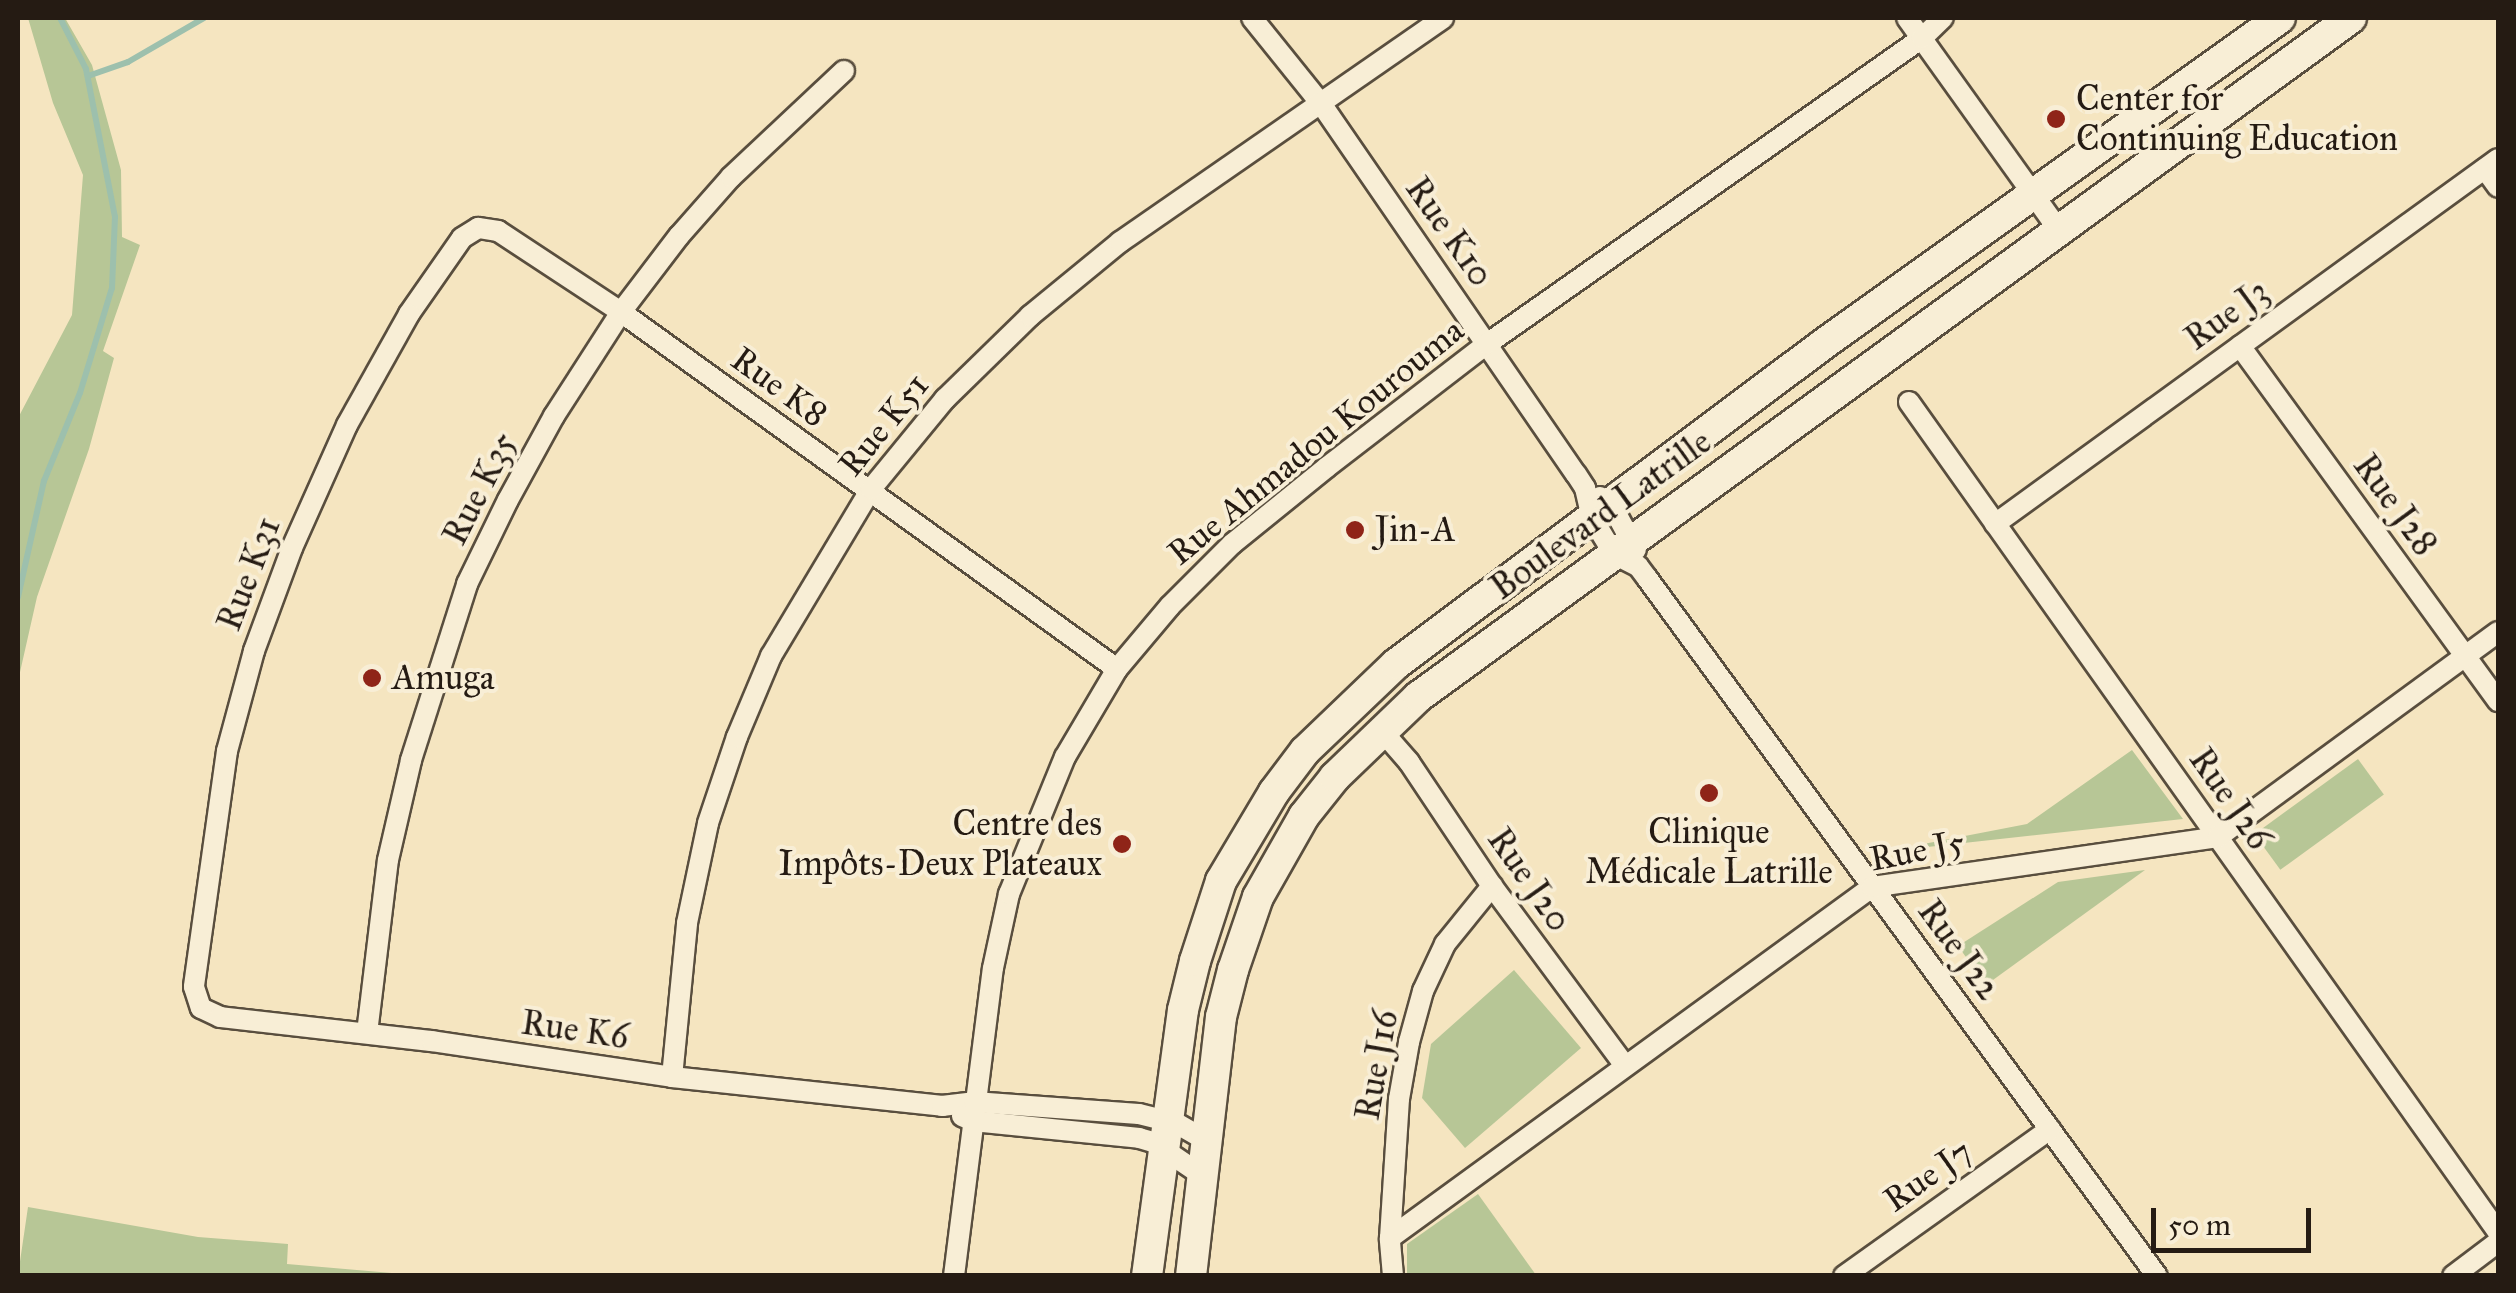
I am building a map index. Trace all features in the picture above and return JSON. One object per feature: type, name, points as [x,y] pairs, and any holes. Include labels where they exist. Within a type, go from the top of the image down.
[{"type":"main road","name":"Boulevard Latrille","points":[[1147,1276],[1183,1010],[1221,880],[1274,792],[1346,708],[1596,504],[2280,18]]},
{"type":"main road","name":"Boulevard Latrille","points":[[1191,1276],[1221,1017],[1258,896],[1304,816],[1335,777],[1418,696],[1629,554],[2059,230],[2350,18]]},
{"type":"street","name":"Rue K10","points":[[1252,18],[1322,105],[1596,504]]},
{"type":"street","name":"Rue K51","points":[[672,1077],[687,924],[708,823],[771,656],[871,489],[945,400],[1030,316],[1120,242],[1443,18]]},
{"type":"street","points":[[1908,18],[2059,230]]},
{"type":"street","name":"Rue Ahmadou Kourouma","points":[[954,1276],[993,968],[1010,894],[1065,757],[1117,669],[1170,606],[1232,544],[1487,344],[1922,38],[1943,18]]},
{"type":"street","name":"Rue K35","points":[[367,1034],[388,860],[412,760],[455,619],[508,500],[554,416],[622,312],[731,177],[844,71]]},
{"type":"street","points":[[2492,164],[2498,187]]},
{"type":"street","name":"Rue J3","points":[[1995,524],[2492,164]]},
{"type":"street","name":"Rue K31","points":[[201,1008],[194,987],[226,752],[254,651],[292,548],[347,425],[408,314],[462,238],[478,228],[498,230]]},
{"type":"street","name":"Rue K8","points":[[498,230],[622,312],[1117,669]]},
{"type":"street","name":"Rue J28","points":[[2240,346],[2498,702]]},
{"type":"street","name":"Rue J26","points":[[1909,402],[2498,1232]]},
{"type":"street","name":"Rue J22","points":[[1596,504],[2157,1276]]},
{"type":"street","name":"Rue J5","points":[[1390,1238],[1872,886],[2218,837],[2498,632]]},
{"type":"street","name":"Rue J20","points":[[1382,731],[1625,1066]]},
{"type":"street","name":"Rue J16","points":[[1393,1276],[1390,1238],[1399,1099],[1423,991],[1445,944],[1492,886]]},
{"type":"street","name":"Rue K6","points":[[201,1008],[220,1017],[672,1077],[942,1106],[1207,1141]]},
{"type":"street","name":"Rue J7","points":[[1844,1276],[2050,1129]]},
{"type":"street","points":[[1164,1133],[1203,1176]]},
{"type":"street","points":[[2455,1275],[2498,1242]]},
{"type":"green space","points":[[28,18],[65,18],[92,65],[121,170],[122,237],[140,245],[103,351],[114,358],[89,449],[37,597],[18,681],[18,418],[72,315],[83,175],[53,103]]},
{"type":"green space","points":[[2132,750],[2183,819],[1882,852],[2027,824]]},
{"type":"green space","points":[[2358,759],[2384,795],[2280,870],[2254,834]]},
{"type":"green space","points":[[2145,870],[1986,985],[1958,946],[2058,882]]},
{"type":"green space","points":[[1514,970],[1581,1048],[1465,1148],[1422,1098],[1431,1044]]},
{"type":"green space","points":[[1478,1194],[1536,1275],[1407,1275],[1407,1244]]},
{"type":"green space","points":[[28,1207],[198,1237],[288,1244],[287,1264],[415,1275],[18,1275]]},
{"type":"waterway","points":[[18,597],[44,481],[80,393],[112,288],[115,217],[86,69],[60,18]]},
{"type":"waterway","points":[[88,76],[128,62],[204,18]]},
{"type":"place","name":"Center for Continuing Education","points":[[2056,119]]},
{"type":"place","name":"Jin-A","points":[[1355,530]]},
{"type":"place","name":"Amuga","points":[[372,678]]},
{"type":"place","name":"Clinique Médicale Latrille","points":[[1709,793]]},
{"type":"place","name":"Centre des Impôts-Deux Plateaux","points":[[1122,844]]}]
